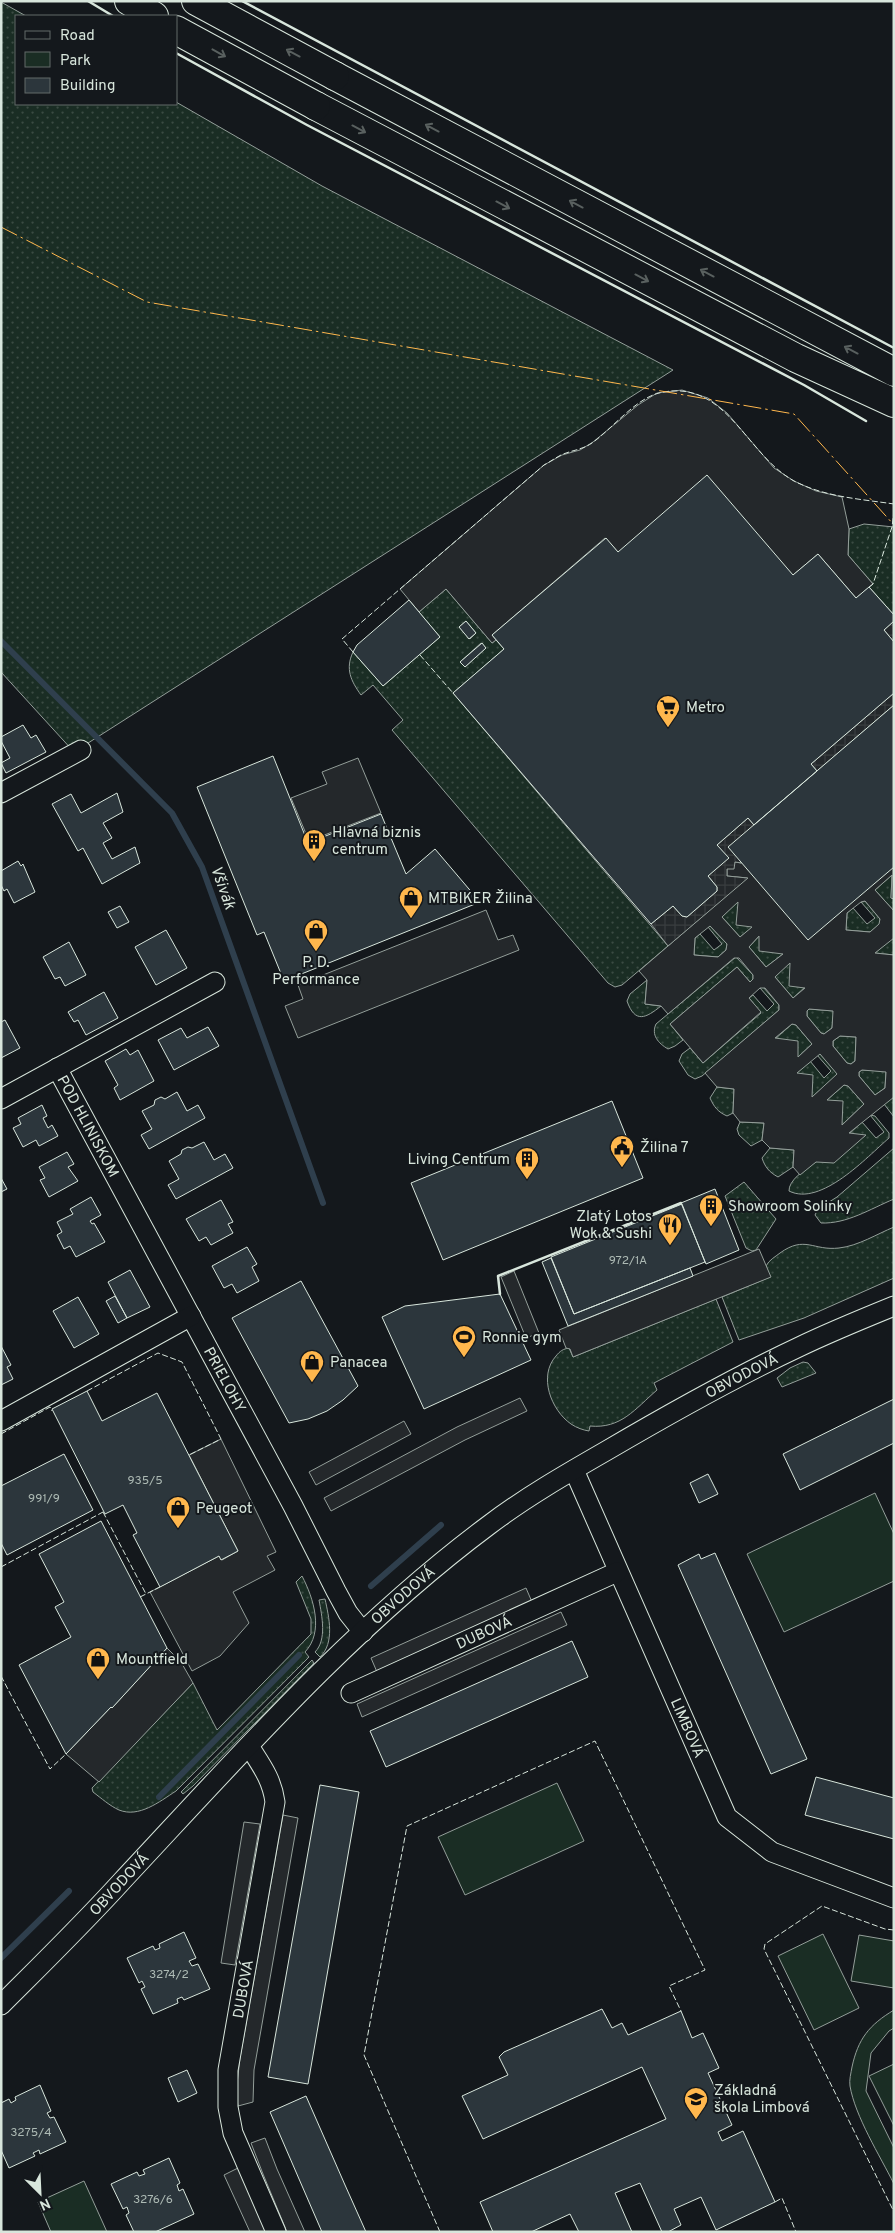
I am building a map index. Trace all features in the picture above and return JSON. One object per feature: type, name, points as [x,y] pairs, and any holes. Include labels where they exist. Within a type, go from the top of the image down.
[{"type":"main road","points":[[129,1],[152,15]]},
{"type":"main road","points":[[196,1],[894,372]]},
{"type":"main road","points":[[178,31],[316,106],[796,358],[894,403]]},
{"type":"main road","points":[[796,358],[894,423]]},
{"type":"street","points":[[1,793],[81,750]]},
{"type":"street","name":"POD HLINISKOM","points":[[191,1316],[57,1068],[215,982]]},
{"type":"street","points":[[1,1099],[57,1068]]},
{"type":"street","name":"OBVODOVÁ","points":[[1,2005],[119,1885],[211,1783],[364,1632],[412,1587],[491,1524],[574,1470],[661,1419],[799,1347],[894,1306]]},
{"type":"street","points":[[1,1421],[191,1316]]},
{"type":"street","name":"PRIELOHY","points":[[191,1316],[293,1506],[336,1591],[348,1612],[364,1632]]},
{"type":"street","name":"LIMBOVÁ","points":[[574,1470],[617,1572],[727,1817],[772,1852],[894,1898]]},
{"type":"street","name":"DUBOVÁ","points":[[351,1693],[617,1572]]},
{"type":"street","name":"DUBOVÁ","points":[[249,1746],[268,1774],[273,1786],[275,1802],[228,2070],[228,2107],[232,2133],[276,2232]]},
{"type":"green space","points":[[1,2],[24,15],[15,15],[15,105],[178,105],[178,103],[322,186],[673,370],[74,752],[1,672]]},
{"type":"green space","points":[[864,524],[894,527],[894,615],[869,587],[873,584],[848,555],[849,529]]},
{"type":"green space","points":[[446,589],[492,643],[496,640],[504,649],[453,693],[668,946],[622,985],[615,987],[608,983],[392,730],[403,720],[373,685],[361,695],[354,685],[349,669],[353,652],[383,686],[440,637],[419,612]],"holes":[[[466,621],[476,633],[470,639],[459,627]],[[481,643],[486,648],[465,667],[460,662]]]},
{"type":"green space","points":[[892,875],[891,898],[894,899],[894,911],[875,890]]},
{"type":"green space","points":[[738,901],[753,927],[740,937],[722,917]]},
{"type":"green space","points":[[865,901],[880,919],[880,924],[870,932],[846,930],[847,913],[853,908],[867,924],[875,918],[861,902]]},
{"type":"green space","points":[[710,926],[727,944],[726,950],[718,957],[694,955],[695,938],[700,934],[714,950],[722,944],[708,927]]},
{"type":"green space","points":[[760,935],[783,954],[766,967],[749,947]]},
{"type":"green space","points":[[894,938],[894,955],[875,953]]},
{"type":"green space","points":[[736,957],[753,975],[753,979],[750,982],[737,967],[670,1024],[683,1040],[668,1049],[661,1044],[654,1032],[656,1024]]},
{"type":"green space","points":[[790,962],[805,987],[793,998],[775,977]]},
{"type":"green space","points":[[647,980],[645,1004],[661,1006],[650,1014],[641,1017],[634,1013],[627,1001],[630,994]]},
{"type":"green space","points":[[763,987],[779,1005],[779,1010],[702,1076],[695,1079],[688,1075],[679,1061],[682,1054],[690,1048],[703,1063],[761,1013],[749,998],[753,995],[767,1011],[774,1004],[760,988]]},
{"type":"green space","points":[[809,1009],[834,1011],[832,1028],[824,1034],[821,1033],[807,1016]]},
{"type":"green space","points":[[792,1024],[796,1025],[812,1044],[798,1057],[775,1039]]},
{"type":"green space","points":[[840,1036],[856,1037],[855,1061],[851,1064],[847,1063],[833,1046],[833,1041]]},
{"type":"green space","points":[[820,1054],[838,1074],[811,1098],[797,1073],[810,1061],[824,1078],[831,1071],[817,1055]]},
{"type":"green space","points":[[862,1070],[886,1071],[885,1088],[875,1095],[859,1076],[859,1072]]},
{"type":"green space","points":[[844,1085],[848,1086],[864,1104],[842,1125],[827,1100]]},
{"type":"green space","points":[[717,1087],[734,1089],[733,1113],[727,1116],[717,1109],[710,1098]]},
{"type":"green space","points":[[894,1097],[894,1117],[884,1104]]},
{"type":"green space","points":[[870,1115],[875,1116],[889,1133],[889,1138],[843,1178],[829,1186],[815,1192],[802,1194],[789,1191],[791,1183],[808,1167],[865,1136],[849,1134],[862,1122],[876,1138],[884,1132]]},
{"type":"green space","points":[[740,1122],[764,1123],[762,1140],[751,1146],[739,1135],[737,1129]]},
{"type":"green space","points":[[770,1148],[794,1150],[793,1167],[778,1177],[768,1169],[762,1158]]},
{"type":"green space","points":[[894,1148],[894,1199],[840,1221],[821,1223],[815,1215],[818,1209],[837,1197]]},
{"type":"green space","points":[[744,1182],[776,1219],[756,1250],[752,1251],[746,1248],[725,1196]]},
{"type":"green space","points":[[894,1227],[894,1278],[804,1318],[739,1340],[722,1297],[770,1277],[766,1266],[770,1260],[796,1245],[803,1244],[830,1248],[846,1247]]},
{"type":"green space","points":[[716,1299],[733,1342],[654,1383],[657,1390],[634,1411],[619,1421],[601,1426],[590,1426],[589,1431],[571,1424],[558,1410],[549,1392],[548,1373],[551,1364],[562,1350],[569,1348],[573,1357]]},
{"type":"green space","points":[[803,1362],[808,1363],[816,1373],[782,1387],[777,1378],[790,1368]]},
{"type":"green space","points":[[875,1493],[894,1534],[894,1581],[784,1632],[747,1554]]},
{"type":"green space","points":[[302,1576],[313,1605],[316,1625],[311,1644],[305,1652],[309,1657],[176,1791],[163,1800],[149,1808],[126,1812],[112,1806],[93,1792],[92,1788],[193,1683],[217,1730],[311,1634],[311,1619],[296,1582]]},
{"type":"green space","points":[[325,1599],[330,1630],[328,1645],[320,1657],[315,1652],[319,1647],[322,1634],[319,1600]]},
{"type":"green space","points":[[312,1660],[314,1663],[183,1794],[181,1792]]},
{"type":"green space","points":[[557,1783],[584,1841],[465,1895],[438,1837]]},
{"type":"green space","points":[[823,1934],[859,2008],[814,2030],[778,1956]]},
{"type":"green space","points":[[859,1935],[894,1941],[894,1988],[851,1981]]},
{"type":"green space","points":[[894,2010],[894,2028],[889,2031],[871,2053],[866,2091],[894,2148],[894,2184],[862,2123],[853,2098],[850,2081],[852,2067],[861,2041],[871,2027]]},
{"type":"green space","points":[[894,2064],[894,2126],[869,2076]]},
{"type":"green space","points":[[84,2181],[107,2232],[51,2232],[38,2202]]},
{"type":"shaded area","points":[[682,390],[708,398],[727,413],[774,468],[794,481],[816,491],[842,497],[849,529],[848,555],[873,584],[856,598],[818,554],[793,575],[618,552],[605,538],[492,635],[496,640],[492,643],[446,589],[419,612],[400,589],[544,465],[562,455],[580,450],[593,442],[638,405],[657,393]]},
{"type":"shaded area","points":[[894,621],[894,642],[884,630]]},
{"type":"shaded area","points":[[894,693],[894,705],[817,771],[811,764]]},
{"type":"shaded area","points":[[894,705],[894,899],[891,898],[892,875],[875,890],[894,911],[894,938],[875,953],[894,955],[894,1097],[849,1133],[866,1135],[834,1163],[816,1162],[800,1175],[793,1167],[794,1150],[770,1148],[762,1140],[764,1123],[740,1122],[733,1113],[734,1089],[717,1087],[705,1073],[779,1010],[779,1005],[765,988],[760,988],[749,998],[761,1012],[703,1063],[670,1024],[737,967],[750,982],[753,979],[753,975],[739,958],[734,958],[668,1014],[661,1006],[645,1004],[647,980],[639,971],[747,878],[727,876],[727,869],[735,862],[741,863],[728,847]],"holes":[[[865,901],[880,919],[879,924],[870,932],[846,930],[847,913],[861,902]],[[738,902],[736,925],[752,927],[740,937],[722,917]],[[710,926],[727,944],[726,950],[718,957],[694,955],[695,938]],[[759,936],[759,951],[783,954],[766,967],[749,947]],[[790,963],[789,986],[805,988],[793,998],[775,977]],[[809,1009],[833,1011],[832,1028],[824,1034],[807,1016]],[[792,1024],[796,1025],[812,1044],[798,1057],[798,1041],[775,1038]],[[840,1036],[856,1037],[855,1061],[851,1064],[847,1063],[833,1046],[833,1041]],[[820,1054],[837,1074],[812,1097],[813,1075],[797,1073]],[[862,1070],[886,1072],[885,1088],[875,1095],[859,1076],[859,1072]],[[844,1085],[848,1086],[864,1104],[842,1125],[843,1101],[827,1100]]]},
{"type":"shaded area","points":[[358,758],[381,813],[309,841],[291,798],[327,784],[322,772]]},
{"type":"shaded area","points":[[748,818],[754,825],[742,863],[735,862],[734,869],[727,869],[727,876],[748,878],[668,946],[651,924],[673,906],[682,916],[687,917],[717,891],[717,887],[708,876],[728,858],[717,845]]},
{"type":"shaded area","points":[[486,910],[498,940],[513,935],[519,950],[298,1038],[285,1006],[303,999],[298,985]]},
{"type":"shaded area","points":[[759,1249],[771,1277],[573,1357],[570,1349],[566,1348],[559,1330]]},
{"type":"shaded area","points":[[514,1271],[539,1333],[526,1338],[501,1277]]},
{"type":"shaded area","points":[[520,1398],[527,1411],[465,1440],[331,1511],[324,1498],[457,1427]]},
{"type":"shaded area","points":[[404,1421],[411,1434],[316,1485],[309,1472]]},
{"type":"shaded area","name":"Peugeot","points":[[221,1439],[276,1552],[267,1556],[275,1570],[233,1592],[249,1623],[220,1656],[192,1671],[150,1592],[219,1556],[222,1560],[238,1551],[189,1455]]},
{"type":"shaded area","points":[[526,1588],[532,1602],[377,1672],[371,1658]]},
{"type":"shaded area","points":[[561,1612],[567,1625],[362,1717],[357,1704]]},
{"type":"shaded area","points":[[167,1648],[181,1662],[193,1683],[99,1782],[66,1754],[112,1708]]},
{"type":"shaded area","points":[[283,1815],[298,1818],[254,2070],[253,2102],[238,2106],[236,2093],[240,2058]]},
{"type":"shaded area","points":[[244,1822],[260,1824],[235,1965],[221,1963]]},
{"type":"shaded area","points":[[265,2138],[305,2232],[287,2232],[251,2143]]},
{"type":"shaded area","points":[[238,2168],[267,2232],[250,2232],[224,2175]]},
{"type":"building","name":"Metro","points":[[707,475],[793,575],[818,554],[856,598],[869,587],[894,615],[894,621],[884,630],[894,642],[894,693],[811,764],[817,771],[754,825],[748,818],[717,845],[729,858],[708,876],[717,887],[717,891],[687,917],[682,916],[673,906],[651,924],[453,693],[504,649],[492,635],[606,538],[618,552]]},
{"type":"building","points":[[409,600],[440,637],[383,686],[353,652],[357,645]]},
{"type":"building","points":[[466,621],[476,633],[469,639],[459,627]]},
{"type":"building","points":[[482,643],[486,648],[465,667],[460,662]]},
{"type":"building","points":[[894,705],[894,867],[808,940],[728,847]]},
{"type":"building","points":[[23,725],[31,738],[36,735],[46,752],[6,773],[1,763],[10,758],[1,741],[1,737]]},
{"type":"building","name":"Hlavná biznis centrum","points":[[273,756],[308,843],[381,814],[406,874],[435,849],[480,902],[284,981],[264,932],[257,935],[197,787]]},
{"type":"building","points":[[117,793],[123,812],[103,823],[112,838],[103,843],[112,859],[135,847],[140,863],[102,884],[83,848],[78,851],[52,804],[71,794],[81,813]]},
{"type":"building","points":[[18,861],[21,866],[23,864],[35,892],[14,903],[7,889],[4,891],[1,885],[1,871]]},
{"type":"building","points":[[120,906],[129,922],[117,928],[108,912]]},
{"type":"building","points":[[166,930],[187,968],[156,985],[135,947]]},
{"type":"building","points":[[69,942],[86,975],[65,986],[60,977],[55,979],[43,957]]},
{"type":"building","points":[[104,992],[118,1018],[86,1035],[78,1020],[74,1022],[68,1012]]},
{"type":"building","points":[[5,1020],[20,1048],[1,1058],[1,1022]]},
{"type":"building","points":[[208,1027],[219,1046],[174,1070],[158,1040],[181,1028],[187,1038]]},
{"type":"building","points":[[126,1049],[130,1055],[138,1050],[154,1081],[120,1100],[114,1088],[118,1085],[105,1061]]},
{"type":"building","points":[[177,1092],[187,1111],[198,1105],[205,1118],[149,1149],[141,1135],[152,1129],[142,1111],[154,1105],[155,1100],[161,1097],[165,1099]]},
{"type":"building","name":"Living Centrum","points":[[612,1101],[643,1178],[443,1260],[411,1183]]},
{"type":"building","points":[[42,1105],[47,1116],[43,1118],[48,1128],[52,1125],[58,1136],[39,1146],[36,1140],[23,1147],[13,1128],[21,1124],[18,1118]]},
{"type":"building","points":[[204,1142],[214,1160],[225,1154],[233,1168],[176,1199],[168,1185],[179,1179],[169,1161],[181,1154],[182,1150],[188,1147],[192,1148]]},
{"type":"building","points":[[67,1152],[74,1164],[68,1167],[78,1181],[49,1197],[40,1180],[45,1178],[39,1167]]},
{"type":"building","points":[[1,1178],[7,1189],[1,1192]]},
{"type":"building","name":"Showroom Solinky","points":[[715,1189],[739,1250],[706,1264],[681,1203]]},
{"type":"building","points":[[91,1197],[101,1215],[90,1221],[92,1224],[94,1223],[105,1242],[76,1257],[70,1246],[64,1249],[57,1235],[62,1232],[57,1222],[73,1214],[70,1209]]},
{"type":"building","points":[[221,1200],[233,1222],[228,1224],[233,1233],[211,1245],[206,1237],[199,1241],[186,1219]]},
{"type":"building","points":[[682,1204],[705,1262],[574,1314],[551,1257]]},
{"type":"building","points":[[247,1247],[257,1264],[252,1267],[259,1281],[237,1293],[232,1284],[224,1288],[212,1266]]},
{"type":"building","points":[[551,1258],[574,1314],[690,1268],[693,1276],[568,1326],[542,1262]]},
{"type":"building","points":[[130,1270],[150,1307],[127,1318],[108,1282]]},
{"type":"building","points":[[301,1281],[358,1386],[327,1411],[308,1419],[289,1423],[232,1318]]},
{"type":"building","points":[[500,1294],[531,1360],[424,1409],[382,1317],[405,1306]]},
{"type":"building","points":[[115,1296],[127,1318],[118,1323],[106,1301]]},
{"type":"building","points":[[78,1297],[99,1334],[74,1348],[53,1311]]},
{"type":"building","points":[[1,1346],[11,1365],[7,1367],[13,1379],[1,1385]]},
{"type":"building","points":[[87,1391],[102,1421],[157,1393],[238,1551],[221,1560],[219,1556],[160,1587],[133,1535],[137,1533],[123,1505],[105,1514],[52,1409]]},
{"type":"building","points":[[894,1399],[894,1443],[800,1490],[783,1454]]},
{"type":"building","points":[[64,1454],[93,1510],[7,1555],[1,1543],[1,1486]]},
{"type":"building","points":[[708,1474],[718,1494],[699,1503],[690,1483]]},
{"type":"building","points":[[101,1521],[167,1648],[112,1708],[66,1754],[19,1665],[71,1637],[55,1607],[64,1602],[39,1554]]},
{"type":"building","points":[[715,1553],[807,1759],[771,1774],[678,1565],[699,1554],[701,1559]]},
{"type":"building","points":[[572,1641],[588,1677],[386,1767],[370,1731]]},
{"type":"building","points":[[816,1777],[894,1798],[894,1839],[805,1815]]},
{"type":"building","points":[[320,1785],[359,1792],[308,2084],[268,2077]]},
{"type":"building","points":[[184,1932],[196,1958],[189,1961],[192,1966],[198,1964],[210,1989],[184,2000],[182,1997],[177,1999],[178,2003],[153,2014],[141,1989],[145,1987],[142,1981],[139,1983],[127,1958],[153,1946],[155,1950],[160,1948],[159,1944]]},
{"type":"building","name":"Základná škola Limbová","points":[[602,2009],[612,2028],[622,2023],[628,2035],[681,2011],[692,2038],[703,2033],[719,2068],[708,2073],[732,2125],[718,2132],[722,2141],[743,2131],[775,2202],[716,2230],[701,2197],[674,2209],[681,2225],[668,2232],[662,2232],[640,2183],[615,2193],[632,2232],[579,2232],[570,2214],[531,2232],[493,2232],[480,2202],[666,2119],[642,2067],[483,2139],[462,2096],[508,2075],[499,2057],[504,2052]]},
{"type":"building","points":[[187,2070],[197,2093],[178,2102],[168,2078]]},
{"type":"building","points":[[40,2085],[51,2111],[47,2113],[50,2118],[54,2117],[66,2142],[40,2154],[39,2150],[33,2153],[35,2156],[9,2168],[1,2150],[1,2103],[9,2099],[11,2103],[16,2100],[15,2097]]},
{"type":"building","points":[[306,2096],[366,2232],[322,2232],[270,2112]]},
{"type":"building","points":[[169,2158],[180,2183],[177,2185],[179,2191],[183,2189],[194,2214],[155,2232],[134,2232],[126,2215],[129,2213],[127,2207],[123,2209],[111,2184],[137,2172],[139,2176],[145,2174],[143,2170]]},
{"type":"waterway","name":"Všivák","points":[[1,641],[172,813],[202,867],[323,1203]]},
{"type":"waterway","points":[[371,1586],[441,1525]]},
{"type":"waterway","points":[[159,1797],[299,1655]]},
{"type":"waterway","points":[[1,1958],[69,1891]]},
{"type":"fence","points":[[353,652],[342,639],[544,465],[561,455],[592,443],[641,401],[659,393],[682,391],[701,396],[718,407],[777,469],[794,481],[830,494],[894,504]]},
{"type":"fence","points":[[869,587],[873,584],[892,527],[894,511]]},
{"type":"fence","points":[[420,655],[453,693]]},
{"type":"fence","points":[[87,1391],[158,1353],[182,1362],[221,1439],[189,1455]]},
{"type":"fence","points":[[1,1434],[50,1407],[52,1411]]},
{"type":"fence","points":[[103,1512],[146,1594]]},
{"type":"fence","points":[[1,1567],[103,1512]]},
{"type":"fence","points":[[140,1597],[160,1587]]},
{"type":"fence","points":[[1,1676],[50,1769],[66,1754]]},
{"type":"fence","points":[[440,2232],[364,2055],[407,1826],[595,1741],[705,1970],[669,1986],[681,2011]]},
{"type":"fence","points":[[894,1930],[885,1929],[822,1906],[765,1944],[764,1949],[894,2212]]},
{"type":"fence","points":[[775,2202],[782,2198],[796,2232]]},
{"type":"wall","points":[[88,1],[111,15]]},
{"type":"wall","points":[[242,1],[894,348]]},
{"type":"wall","points":[[178,54],[307,125],[804,385],[866,421]]},
{"type":"wall","points":[[500,1294],[498,1276],[681,1203]]},
{"type":"power","points":[[1,227],[147,302],[794,414],[894,525]]},
{"type":"place","name":"Metro","points":[[668,728]]},
{"type":"place","name":"Hlavná biznis centrum","points":[[314,862]]},
{"type":"place","name":"MTBIKER Žilina","points":[[411,919]]},
{"type":"place","name":"P. D. Performance","points":[[316,952]]},
{"type":"place","name":"Žilina 7","points":[[622,1168]]},
{"type":"place","name":"Living Centrum","points":[[527,1180]]},
{"type":"place","name":"Showroom Solinky","points":[[711,1227]]},
{"type":"place","name":"Zlatý Lotos Wok & Sushi","points":[[670,1246]]},
{"type":"place","name":"Ronnie gym","points":[[464,1358]]},
{"type":"place","name":"Panacea","points":[[312,1383]]},
{"type":"place","name":"Peugeot","points":[[178,1529]]},
{"type":"place","name":"Mountfield","points":[[98,1680]]},
{"type":"place","name":"Základná škola Limbová","points":[[696,2120]]}]
